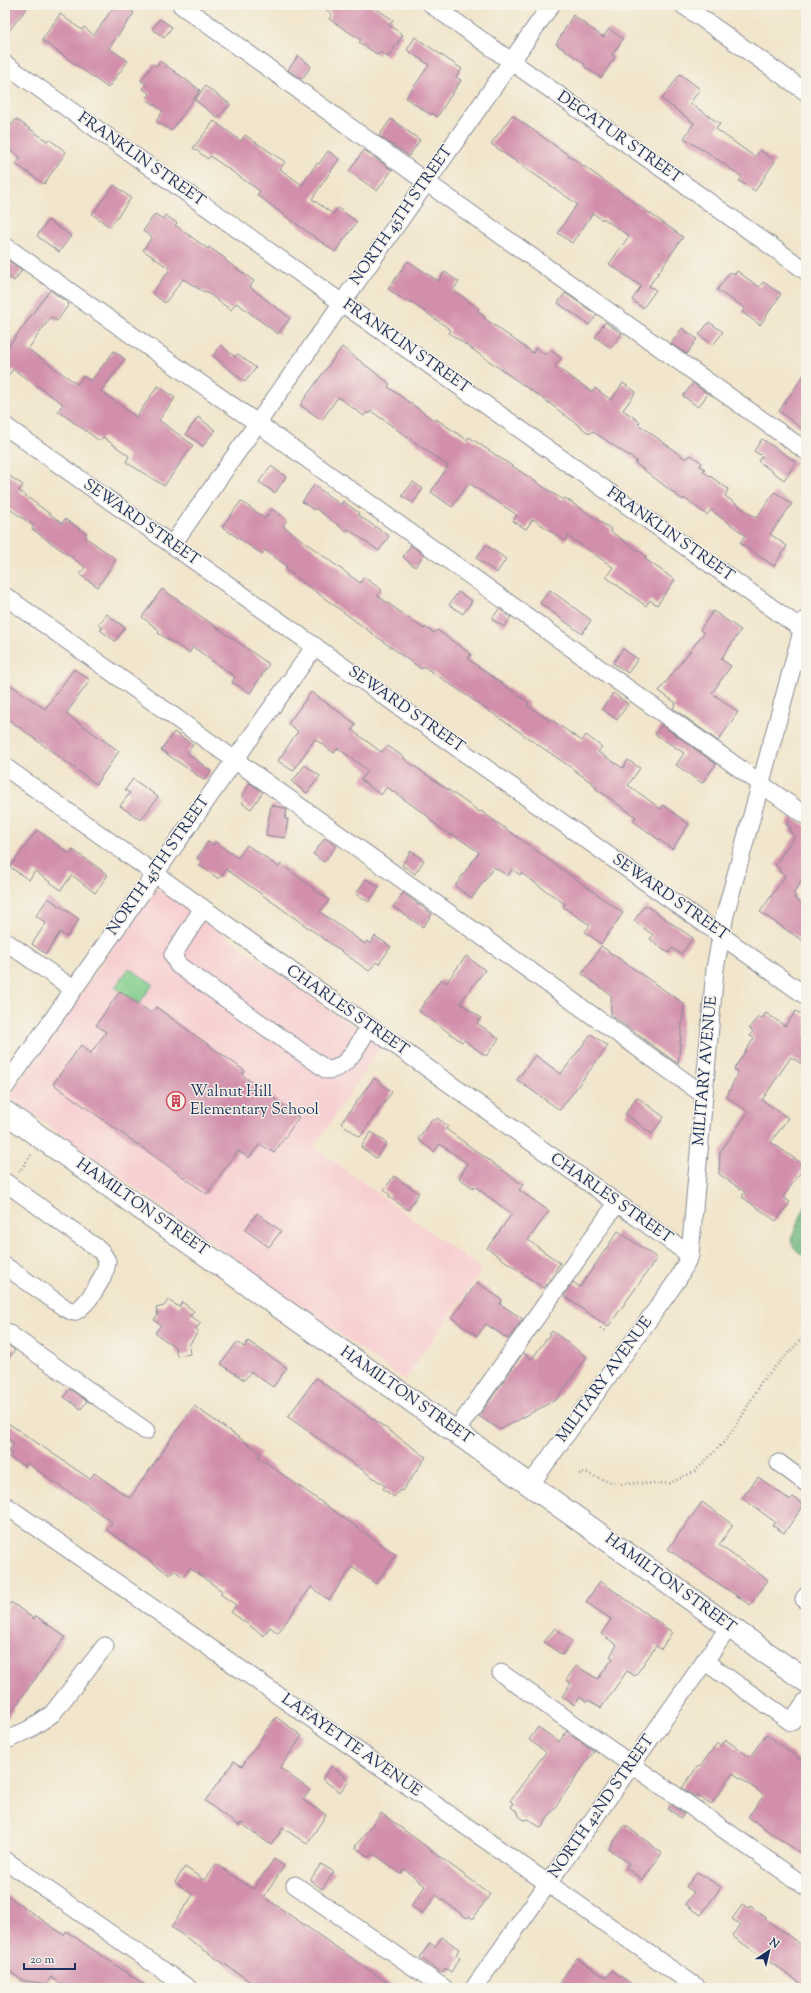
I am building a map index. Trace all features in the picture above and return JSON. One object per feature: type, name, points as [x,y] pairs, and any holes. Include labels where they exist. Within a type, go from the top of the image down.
[{"type":"main road","name":"HAMILTON STREET","points":[[5,1112],[806,1681]]},
{"type":"street","points":[[181,5],[426,182],[806,451]]},
{"type":"street","name":"DECATUR STREET","points":[[432,5],[806,271]]},
{"type":"street","name":"NORTH 45TH STREET","points":[[172,545],[551,5]]},
{"type":"street","points":[[683,5],[806,92]]},
{"type":"street","name":"FRANKLIN STREET","points":[[5,64],[805,626]]},
{"type":"street","points":[[5,246],[257,423],[806,816]]},
{"type":"street","name":"SEWARD STREET","points":[[5,426],[806,996]]},
{"type":"street","points":[[5,596],[704,1095]]},
{"type":"street","name":"MILITARY AVENUE","points":[[530,1485],[678,1279],[690,1255],[715,969],[724,915],[805,626]]},
{"type":"street","name":"NORTH 45TH STREET","points":[[5,1087],[315,646]]},
{"type":"street","name":"CHARLES STREET","points":[[5,767],[690,1255]]},
{"type":"street","points":[[203,908],[172,955],[178,965],[327,1070],[334,1070],[348,1060],[369,1027]]},
{"type":"street","points":[[5,941],[73,990]]},
{"type":"street","points":[[5,1266],[73,1312],[82,1307],[104,1275],[107,1261],[101,1250],[12,1178]]},
{"type":"street","points":[[456,1431],[617,1203]]},
{"type":"street","points":[[5,1331],[146,1431]]},
{"type":"street","points":[[778,1463],[806,1483]]},
{"type":"street","name":"LAFAYETTE AVENUE","points":[[5,1505],[698,1988]]},
{"type":"street","name":"NORTH 42ND STREET","points":[[474,1988],[728,1627]]},
{"type":"street","points":[[5,1741],[10,1740],[28,1730],[52,1714],[105,1646]]},
{"type":"street","points":[[704,1661],[791,1722],[806,1701]]},
{"type":"street","points":[[501,1673],[806,1886]]},
{"type":"street","points":[[5,1860],[188,1988]]},
{"type":"street","points":[[295,1885],[444,1988]]},
{"type":"path","points":[[12,1178],[31,1155]]},
{"type":"path","points":[[600,1328],[607,1332]]},
{"type":"path","points":[[579,1474],[586,1473],[620,1484],[654,1484],[670,1483],[694,1472],[725,1441],[741,1418],[761,1382],[806,1334]]},
{"type":"shaded area","points":[[158,889],[381,1046],[314,1147],[482,1270],[404,1380],[13,1100],[12,1095],[15,1088],[150,894]]},
{"type":"green space","points":[[129,968],[153,984],[139,1004],[115,987]]},
{"type":"green space","points":[[806,1204],[806,1258],[794,1247],[791,1238]]},
{"type":"building","points":[[5,5],[29,5],[5,36]]},
{"type":"building","points":[[115,5],[122,5],[134,13],[109,48],[128,61],[108,88],[42,40],[60,14],[82,30],[84,27],[94,35]]},
{"type":"building","points":[[320,5],[371,5],[393,20],[389,25],[403,35],[388,57],[380,52],[378,55],[359,42],[361,40],[329,19],[332,14]]},
{"type":"building","points":[[573,15],[603,37],[609,29],[623,39],[612,55],[615,57],[601,78],[584,66],[585,64],[556,44]]},
{"type":"building","points":[[160,19],[172,27],[164,38],[152,29]]},
{"type":"building","points":[[415,37],[462,69],[456,77],[461,80],[437,117],[432,113],[431,115],[406,98],[429,65],[407,50]]},
{"type":"building","points":[[298,56],[311,66],[302,79],[288,70]]},
{"type":"building","points":[[160,61],[200,90],[171,131],[156,121],[163,111],[146,99],[150,94],[143,89],[146,84],[141,81],[153,64],[157,66]]},
{"type":"building","points":[[680,74],[700,89],[690,103],[720,124],[716,129],[755,157],[760,150],[775,161],[755,191],[739,181],[742,177],[703,149],[702,150],[684,138],[694,123],[662,99]]},
{"type":"building","points":[[205,86],[230,104],[218,118],[195,100]]},
{"type":"building","points":[[512,115],[683,237],[649,286],[656,290],[643,308],[632,300],[641,286],[609,264],[629,236],[593,213],[572,243],[558,233],[577,204],[491,144]]},
{"type":"building","points":[[16,119],[47,141],[49,139],[66,152],[44,184],[16,164],[21,158],[5,146],[5,134]]},
{"type":"building","points":[[391,119],[420,140],[409,156],[379,136]]},
{"type":"building","points":[[214,121],[241,141],[245,135],[285,162],[280,169],[302,185],[317,163],[319,164],[328,151],[339,159],[312,199],[333,214],[338,208],[357,222],[335,252],[257,195],[260,191],[210,156],[208,159],[193,148]]},
{"type":"building","points":[[364,150],[392,170],[377,191],[349,171]]},
{"type":"building","points":[[114,185],[131,198],[110,227],[92,214]]},
{"type":"building","points":[[155,214],[163,219],[165,215],[177,223],[175,225],[208,249],[209,247],[226,259],[225,260],[254,281],[250,287],[290,318],[278,334],[238,304],[236,303],[231,310],[205,291],[204,292],[183,279],[165,303],[152,293],[170,269],[143,250],[152,237],[143,231]]},
{"type":"building","points":[[48,220],[71,236],[59,252],[37,236]]},
{"type":"building","points":[[5,258],[22,270],[14,281],[5,274]]},
{"type":"building","points":[[408,261],[438,281],[445,272],[459,282],[453,290],[479,309],[477,311],[485,317],[484,318],[533,353],[536,348],[546,355],[550,350],[561,358],[555,366],[592,392],[595,388],[611,400],[623,383],[636,392],[623,410],[640,422],[638,424],[686,459],[691,455],[702,463],[700,466],[705,469],[703,471],[728,489],[725,496],[756,518],[775,492],[792,504],[770,534],[787,546],[774,566],[740,543],[745,535],[711,510],[707,515],[684,498],[683,500],[635,463],[637,461],[592,431],[590,434],[549,403],[449,333],[451,330],[408,300],[407,302],[388,289]]},
{"type":"building","points":[[737,271],[759,287],[763,282],[781,294],[760,325],[742,312],[745,308],[717,290],[730,272],[735,274]]},
{"type":"building","points":[[50,290],[69,304],[57,321],[51,317],[28,349],[77,384],[83,376],[91,381],[114,351],[125,359],[101,391],[136,417],[158,386],[175,398],[159,420],[193,445],[164,486],[126,462],[129,456],[103,437],[100,441],[58,411],[63,404],[13,369],[5,380],[5,351]]},
{"type":"building","points":[[565,293],[597,315],[589,325],[558,303]]},
{"type":"building","points":[[605,322],[622,334],[611,348],[595,337]]},
{"type":"building","points":[[709,322],[723,332],[713,345],[699,335]]},
{"type":"building","points":[[682,328],[697,339],[687,354],[671,344]]},
{"type":"building","points":[[221,345],[235,357],[238,354],[256,368],[245,382],[213,356]]},
{"type":"building","points":[[342,347],[390,384],[388,387],[435,421],[436,419],[467,440],[469,437],[563,500],[565,498],[611,529],[610,531],[646,556],[644,558],[675,580],[657,605],[650,600],[646,606],[606,577],[613,567],[568,536],[565,541],[533,519],[526,529],[513,521],[517,515],[469,483],[452,507],[431,492],[448,466],[371,411],[369,414],[367,412],[364,416],[338,397],[322,420],[300,405]]},
{"type":"building","points":[[806,372],[806,432],[779,411]]},
{"type":"building","points":[[693,383],[708,394],[698,407],[683,396]]},
{"type":"building","points":[[198,417],[215,430],[203,446],[186,434]]},
{"type":"building","points":[[762,439],[796,462],[784,480],[758,461],[762,456],[754,451]]},
{"type":"building","points":[[271,466],[286,477],[275,493],[259,482]]},
{"type":"building","points":[[5,473],[23,485],[19,491],[62,523],[65,519],[87,534],[85,537],[116,559],[98,587],[80,575],[85,567],[32,529],[34,526],[8,508],[5,513]]},
{"type":"building","points":[[413,482],[423,489],[413,503],[402,496]]},
{"type":"building","points":[[314,485],[341,505],[343,501],[359,513],[358,515],[389,536],[379,551],[348,529],[346,531],[315,508],[314,510],[302,502]]},
{"type":"building","points":[[241,501],[265,519],[272,509],[287,520],[283,526],[360,583],[364,577],[382,590],[378,596],[424,629],[425,627],[434,633],[437,630],[471,654],[468,659],[529,703],[527,705],[549,720],[550,719],[582,741],[586,735],[602,747],[598,752],[623,768],[628,760],[640,768],[628,785],[661,809],[663,805],[689,824],[672,849],[633,821],[636,817],[595,788],[596,786],[566,764],[423,666],[422,669],[407,659],[285,569],[287,566],[265,550],[262,554],[222,527]]},
{"type":"building","points":[[411,545],[424,555],[415,567],[403,557]]},
{"type":"building","points":[[486,545],[506,559],[497,573],[476,558]]},
{"type":"building","points":[[162,589],[269,664],[250,693],[232,682],[235,677],[193,647],[189,653],[158,633],[160,631],[142,617]]},
{"type":"building","points":[[550,590],[591,620],[582,634],[540,603]]},
{"type":"building","points":[[458,592],[472,601],[463,614],[449,605]]},
{"type":"building","points":[[499,609],[511,617],[504,627],[492,619]]},
{"type":"building","points":[[713,611],[741,630],[721,659],[731,666],[712,693],[738,712],[718,741],[673,708],[676,703],[659,691],[704,633],[700,630]]},
{"type":"building","points":[[107,614],[125,628],[115,641],[100,630],[103,628],[98,625]]},
{"type":"building","points":[[623,649],[638,659],[628,673],[613,663]]},
{"type":"building","points":[[74,669],[90,680],[66,714],[119,751],[96,784],[5,717],[5,681],[45,709]]},
{"type":"building","points":[[311,692],[356,724],[352,730],[381,752],[388,746],[405,758],[404,759],[480,812],[481,811],[623,913],[601,944],[585,932],[590,925],[563,907],[565,904],[521,873],[520,875],[512,869],[508,876],[494,867],[472,898],[455,886],[479,852],[452,834],[451,836],[429,819],[430,818],[387,787],[381,795],[361,780],[368,771],[338,748],[334,753],[315,739],[293,771],[278,761],[298,731],[288,724]]},
{"type":"building","points":[[613,693],[628,704],[617,720],[602,709]]},
{"type":"building","points":[[662,725],[716,764],[702,783],[676,765],[684,753],[655,734]]},
{"type":"building","points":[[174,732],[193,745],[187,753],[211,771],[204,780],[161,750]]},
{"type":"building","points":[[305,765],[320,776],[307,793],[292,782]]},
{"type":"building","points":[[133,779],[158,797],[141,820],[120,806],[130,793],[125,790]]},
{"type":"building","points":[[250,783],[263,792],[251,809],[243,804],[242,796]]},
{"type":"building","points":[[271,805],[287,809],[285,819],[288,819],[285,838],[266,835]]},
{"type":"building","points":[[791,817],[806,826],[806,875],[793,894],[796,896],[794,898],[806,906],[806,943],[760,912],[785,876],[775,865],[795,836],[789,831],[791,828],[786,825]]},
{"type":"building","points":[[37,830],[70,854],[73,850],[108,875],[95,893],[72,875],[61,890],[35,871],[29,880],[10,867]]},
{"type":"building","points":[[325,838],[336,846],[324,862],[313,854]]},
{"type":"building","points":[[208,842],[213,845],[215,842],[238,858],[247,845],[279,867],[281,864],[329,900],[320,912],[365,944],[367,941],[370,944],[375,936],[391,947],[379,964],[376,962],[369,971],[226,869],[219,879],[199,865],[201,861],[197,858]]},
{"type":"building","points":[[411,851],[424,860],[415,874],[402,865]]},
{"type":"building","points":[[366,879],[379,887],[369,902],[356,894]]},
{"type":"building","points":[[403,893],[432,914],[423,927],[393,907]]},
{"type":"building","points":[[48,898],[79,919],[67,937],[60,932],[46,954],[32,944],[46,923],[36,916]]},
{"type":"building","points":[[645,905],[693,938],[681,954],[672,948],[669,953],[650,939],[653,935],[634,921]]},
{"type":"building","points":[[601,946],[684,1004],[678,1064],[611,1015],[611,995],[582,974]]},
{"type":"building","points":[[466,956],[485,970],[460,1003],[481,1018],[477,1023],[499,1039],[486,1056],[464,1040],[462,1042],[419,1011],[441,979],[446,983]]},
{"type":"building","name":"Walnut Hill Elementary School","points":[[120,991],[151,1013],[156,1007],[245,1071],[242,1075],[299,1117],[274,1153],[260,1144],[249,1158],[238,1151],[207,1194],[53,1084],[81,1045],[91,1053],[106,1032],[96,1025]]},
{"type":"building","points":[[796,1011],[806,1017],[806,1067],[791,1057],[762,1100],[788,1118],[771,1142],[805,1166],[783,1197],[790,1202],[776,1221],[742,1197],[745,1192],[719,1174],[720,1152],[748,1112],[727,1097],[738,1071],[734,1069],[754,1038],[750,1036],[753,1031],[749,1028],[758,1017],[762,1019],[766,1013],[785,1026]]},
{"type":"building","points":[[591,1034],[608,1046],[560,1110],[517,1080],[535,1055],[561,1074]]},
{"type":"building","points":[[374,1078],[392,1092],[360,1137],[341,1123]]},
{"type":"building","points":[[637,1097],[664,1117],[652,1134],[625,1114]]},
{"type":"building","points":[[437,1118],[448,1126],[446,1129],[523,1185],[519,1190],[549,1211],[528,1240],[560,1263],[547,1285],[546,1284],[543,1288],[487,1248],[512,1214],[474,1186],[473,1188],[459,1178],[468,1164],[440,1144],[434,1152],[418,1139],[432,1119],[434,1121]]},
{"type":"building","points":[[371,1132],[387,1143],[376,1158],[361,1147]]},
{"type":"building","points":[[394,1176],[419,1193],[408,1210],[389,1197],[390,1195],[384,1190]]},
{"type":"building","points":[[257,1213],[281,1231],[269,1247],[245,1230]]},
{"type":"building","points":[[618,1231],[657,1258],[608,1327],[564,1296],[573,1282],[580,1287]]},
{"type":"building","points":[[477,1282],[502,1300],[500,1304],[523,1319],[508,1339],[486,1324],[477,1336],[452,1318]]},
{"type":"building","points":[[168,1300],[179,1307],[182,1302],[194,1311],[190,1316],[201,1323],[196,1328],[198,1332],[189,1345],[190,1354],[177,1356],[175,1347],[155,1333],[161,1325],[154,1320],[158,1315],[156,1308],[164,1306]]},
{"type":"building","points":[[552,1331],[587,1357],[557,1399],[500,1430],[479,1416],[523,1353],[532,1359]]},
{"type":"building","points":[[248,1341],[287,1368],[273,1387],[251,1372],[244,1380],[221,1364],[237,1342],[244,1347]]},
{"type":"building","points":[[5,1343],[15,1350],[5,1364]]},
{"type":"building","points":[[316,1378],[426,1457],[402,1491],[400,1490],[394,1497],[383,1489],[385,1486],[288,1417]]},
{"type":"building","points":[[70,1389],[87,1401],[81,1409],[64,1397]]},
{"type":"building","points":[[194,1406],[261,1453],[258,1457],[396,1555],[376,1584],[352,1567],[329,1600],[311,1587],[278,1633],[270,1627],[264,1636],[231,1612],[236,1605],[220,1594],[222,1591],[190,1568],[183,1577],[174,1570],[170,1575],[107,1530],[112,1522],[27,1463],[25,1467],[9,1457],[12,1453],[9,1451],[14,1443],[5,1437],[5,1421],[90,1479],[94,1473],[130,1498]]},
{"type":"building","points":[[758,1477],[790,1500],[793,1497],[804,1505],[784,1533],[772,1525],[775,1522],[742,1498]]},
{"type":"building","points":[[702,1502],[733,1525],[719,1545],[768,1580],[750,1605],[668,1549]]},
{"type":"building","points":[[600,1581],[672,1632],[661,1649],[656,1646],[635,1676],[627,1671],[601,1708],[580,1697],[574,1705],[562,1696],[571,1683],[566,1680],[576,1666],[598,1679],[613,1658],[610,1656],[617,1645],[601,1634],[611,1619],[586,1602]]},
{"type":"building","points":[[11,1602],[34,1619],[36,1616],[65,1637],[5,1721],[5,1611]]},
{"type":"building","points":[[555,1628],[572,1641],[562,1655],[544,1642]]},
{"type":"building","points":[[276,1717],[302,1736],[280,1768],[310,1790],[303,1800],[326,1815],[307,1844],[283,1828],[271,1845],[241,1823],[239,1826],[205,1801],[234,1761],[242,1766]]},
{"type":"building","points":[[538,1727],[559,1742],[567,1731],[594,1751],[541,1828],[528,1819],[524,1820],[519,1816],[518,1812],[511,1807],[513,1803],[510,1801],[546,1752],[529,1740]]},
{"type":"building","points":[[766,1734],[806,1764],[806,1857],[748,1817],[764,1795],[733,1773],[711,1805],[697,1795],[696,1797],[682,1788],[698,1766],[700,1767],[717,1743],[721,1746],[726,1740],[750,1757]]},
{"type":"building","points":[[331,1766],[349,1780],[340,1792],[322,1779]]},
{"type":"building","points":[[671,1804],[684,1814],[681,1818],[668,1809]]},
{"type":"building","points":[[381,1813],[490,1894],[473,1919],[469,1916],[467,1918],[436,1895],[422,1914],[411,1906],[425,1886],[404,1869],[401,1874],[373,1853],[369,1857],[355,1847]]},
{"type":"building","points":[[625,1825],[662,1853],[643,1880],[626,1868],[629,1863],[609,1849]]},
{"type":"building","points":[[274,1859],[284,1866],[264,1897],[395,1988],[259,1988],[171,1927],[193,1895],[175,1882],[185,1867],[204,1880],[216,1864],[253,1889]]},
{"type":"building","points":[[321,1864],[334,1872],[322,1889],[310,1880]]},
{"type":"building","points":[[697,1872],[721,1887],[701,1915],[685,1904],[694,1892],[686,1887]]},
{"type":"building","points":[[5,1894],[64,1935],[66,1931],[149,1988],[68,1988],[51,1977],[46,1984],[21,1980],[5,1967]]},
{"type":"building","points":[[743,1904],[749,1908],[750,1906],[766,1917],[765,1919],[806,1948],[806,1987],[732,1936],[740,1924],[732,1919]]},
{"type":"building","points":[[442,1937],[459,1949],[456,1955],[460,1958],[451,1972],[445,1968],[442,1973],[420,1957],[430,1943],[435,1947]]},
{"type":"building","points":[[577,1958],[606,1978],[612,1970],[637,1988],[556,1988]]},
{"type":"place","name":"Walnut Hill Elementary School","points":[[176,1101]]}]
